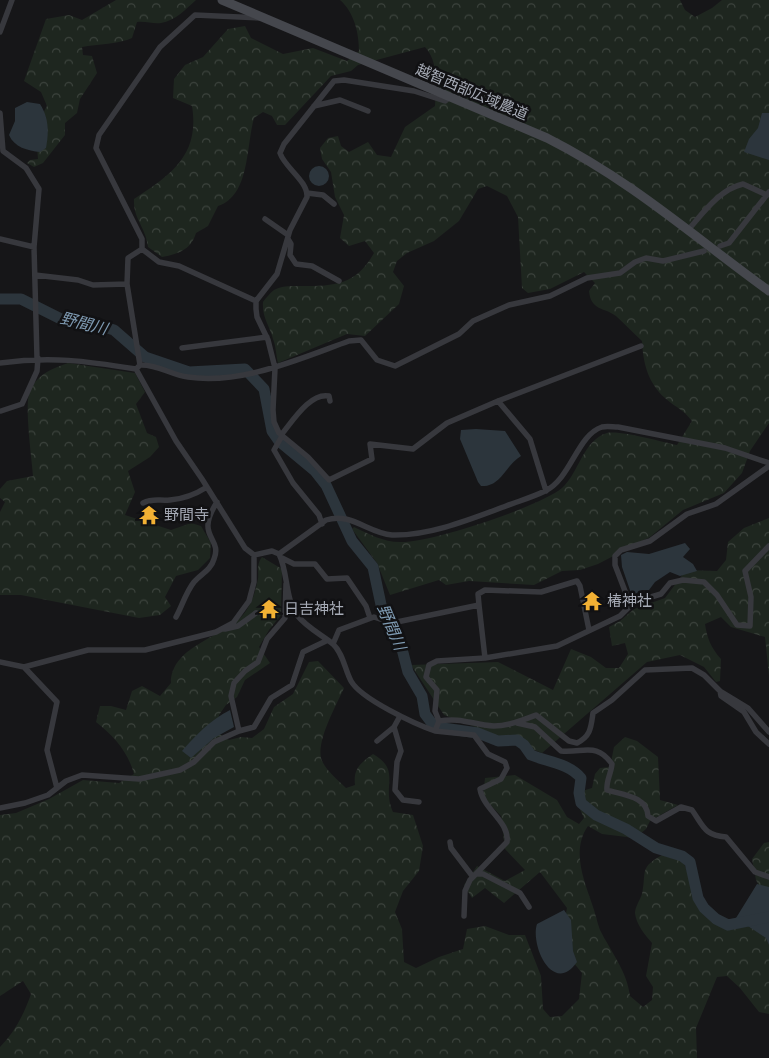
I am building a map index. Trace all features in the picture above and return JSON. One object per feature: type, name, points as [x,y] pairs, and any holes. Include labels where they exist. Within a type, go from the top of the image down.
[{"type":"street","points":[[0,32],[12,0]]},
{"type":"street","name":"越智西部広域農道","points":[[222,0],[547,138],[581,155],[615,176],[769,291]]},
{"type":"street","points":[[142,249],[142,239],[96,148],[99,135],[160,47],[195,15],[229,16],[255,20],[264,18]]},
{"type":"street","points":[[334,204],[323,194],[307,193],[282,161],[280,153],[284,144],[334,82],[344,80],[414,91],[445,101],[450,97]]},
{"type":"street","points":[[314,106],[340,100],[368,111]]},
{"type":"street","points":[[0,113],[2,151],[26,168],[39,188],[34,246],[37,371],[22,404],[1,411]]},
{"type":"street","points":[[688,230],[706,209],[734,187],[743,184],[768,194],[729,243],[720,246]]},
{"type":"street","points":[[307,193],[303,208],[288,237],[277,274],[256,301],[257,317],[267,337],[274,368],[274,422],[281,435],[308,457],[329,480],[372,459],[370,444],[413,449],[447,423],[498,401],[641,346]]},
{"type":"street","points":[[265,219],[288,237],[291,244],[290,255],[296,264],[312,266],[338,281]]},
{"type":"street","points":[[0,239],[34,246]]},
{"type":"street","points":[[142,249],[128,258],[127,284],[138,367],[176,441],[245,548],[254,555]]},
{"type":"street","points":[[142,249],[159,262],[179,266],[256,301]]},
{"type":"street","points":[[0,363],[38,358],[66,359],[138,367],[149,364],[187,377],[228,376],[274,368],[348,341],[362,340],[377,360],[395,366],[459,334],[472,321],[509,305],[550,296],[573,283],[587,278],[620,273],[635,262],[646,258],[663,261],[704,251]]},
{"type":"street","points":[[35,275],[78,280],[92,285],[127,284]]},
{"type":"street","points":[[182,348],[267,337]]},
{"type":"street","points":[[322,524],[319,515],[301,494],[274,450],[281,435],[314,398],[324,395],[329,396],[330,401]]},
{"type":"street","points":[[498,401],[530,439],[546,491]]},
{"type":"street","points":[[280,556],[322,524],[334,518],[347,519],[390,535],[407,534],[461,522],[546,491],[558,482],[589,435],[602,428],[618,427],[725,448],[769,465]]},
{"type":"street","points":[[630,604],[615,565],[615,556],[621,550],[650,541],[687,514],[716,504],[769,465]]},
{"type":"street","points":[[143,503],[153,498],[164,500],[181,498],[198,493],[207,487]]},
{"type":"street","points":[[176,617],[194,583],[212,566],[215,558],[216,546],[207,527],[209,515],[217,502]]},
{"type":"street","points":[[435,731],[439,721],[435,711],[437,690],[426,677],[429,665],[437,660],[485,658],[557,646],[620,616],[639,597],[651,597],[661,594],[670,584],[684,580],[704,582],[717,595],[737,625],[750,626],[751,597],[745,571],[769,546]]},
{"type":"street","points":[[254,555],[272,551],[294,564],[315,564],[327,580],[347,578],[366,606],[370,618]]},
{"type":"street","points":[[220,630],[233,623],[249,601],[254,582],[254,555]]},
{"type":"street","points":[[280,556],[285,566],[297,615],[332,644],[341,655],[357,690],[400,716],[435,731],[474,735],[488,754],[505,762],[507,768],[501,779],[480,789],[482,797],[506,830],[507,842],[475,876],[464,891],[464,916]]},
{"type":"street","points":[[239,731],[231,696],[234,683],[244,671],[258,662],[268,639],[285,618],[287,580]]},
{"type":"street","points":[[485,658],[478,605],[478,594],[484,590],[541,592],[576,582],[580,586],[589,630]]},
{"type":"street","points":[[332,644],[339,630],[370,618],[374,617],[392,623],[478,605]]},
{"type":"street","points":[[0,662],[24,667],[88,650],[145,650],[238,626],[256,613]]},
{"type":"street","points":[[0,808],[25,804],[48,795],[57,788],[82,776],[139,779],[180,770],[194,762],[214,742],[239,731],[254,727],[271,698],[292,685],[303,652],[326,640]]},
{"type":"street","points":[[24,667],[57,702],[47,750],[57,788]]},
{"type":"street","points":[[439,721],[456,718],[494,726],[536,715],[569,740],[577,743],[587,738],[591,729],[593,713],[612,700],[645,670],[692,668],[704,675],[720,691],[748,708],[769,732]]},
{"type":"street","points":[[720,691],[721,696],[744,712],[756,732],[769,744]]},
{"type":"street","points":[[377,741],[394,727],[400,716]]},
{"type":"street","points":[[515,722],[536,728],[561,751],[573,752],[594,749],[605,753],[612,764],[611,774],[606,784],[607,790],[642,801],[647,808],[648,816],[656,821],[681,807],[692,810],[707,832],[712,836],[726,836],[755,872],[769,877]]},
{"type":"street","points":[[394,727],[401,751],[397,762],[395,790],[403,800],[419,802]]},
{"type":"street","points":[[450,842],[451,848],[475,876]]},
{"type":"street","points":[[475,876],[483,874],[520,893],[529,907]]},
{"type":"green space","points":[[116,0],[196,0],[180,14],[166,22],[137,22],[132,38],[115,43],[82,47],[83,55],[92,56],[97,73],[80,99],[77,113],[65,123],[65,135],[43,163],[34,167],[27,163],[30,160],[38,159],[38,131],[41,118],[47,106],[41,92],[24,81],[46,19],[69,15],[82,20]]},
{"type":"green space","points":[[340,0],[680,0],[685,10],[695,17],[722,0],[769,0],[769,423],[750,451],[742,473],[724,493],[683,510],[650,537],[598,564],[580,570],[562,571],[534,585],[469,581],[446,585],[439,580],[390,595],[377,563],[352,529],[354,527],[382,539],[400,542],[435,537],[484,522],[531,505],[562,488],[568,482],[592,442],[607,433],[621,433],[677,445],[692,421],[654,386],[645,365],[642,341],[616,316],[599,308],[592,302],[589,291],[595,283],[584,272],[550,289],[528,293],[522,288],[518,217],[507,196],[487,186],[478,189],[459,221],[434,241],[407,253],[397,261],[393,272],[404,286],[399,304],[365,336],[347,334],[278,363],[274,342],[264,312],[263,302],[268,296],[274,290],[282,287],[321,286],[342,282],[359,272],[374,253],[365,241],[349,246],[340,238],[344,215],[335,197],[331,172],[322,159],[320,148],[328,138],[338,136],[341,146],[349,152],[368,142],[377,155],[391,157],[405,127],[435,106],[435,67],[425,47],[358,65],[351,71],[331,76],[285,125],[277,125],[272,116],[263,112],[254,118],[245,169],[236,192],[218,206],[208,226],[196,233],[191,243],[183,250],[162,257],[148,247],[145,234],[135,212],[134,199],[171,172],[187,151],[192,138],[192,106],[173,98],[174,79],[185,65],[203,57],[228,29],[245,26],[251,38],[283,54],[313,48],[347,61],[359,51],[358,37],[355,23],[349,10]]},
{"type":"green space","points":[[68,363],[135,373],[145,392],[136,404],[147,433],[156,437],[159,447],[150,457],[128,471],[135,492],[125,515],[171,530],[191,523],[201,526],[211,543],[210,558],[198,570],[176,576],[165,597],[171,606],[160,615],[139,618],[21,595],[0,595],[0,512],[5,502],[0,498],[0,489],[7,481],[33,476],[28,417],[31,388],[43,375],[52,369]]},
{"type":"green space","points":[[769,518],[769,676],[765,637],[731,627],[721,617],[705,624],[710,643],[721,659],[720,681],[716,682],[704,667],[680,655],[647,662],[542,753],[444,715],[411,665],[498,662],[553,690],[571,649],[591,657],[606,668],[619,668],[628,654],[625,643],[612,646],[609,627],[620,621],[634,609],[665,598],[686,570],[717,571],[726,560],[728,542],[744,528]]},
{"type":"green space","points":[[262,557],[282,569],[281,615],[259,647],[270,663],[245,680],[237,697],[226,705],[219,715],[218,733],[229,740],[241,737],[252,738],[264,729],[274,707],[293,694],[309,662],[318,661],[344,688],[324,732],[321,758],[325,766],[346,788],[355,785],[355,774],[359,766],[369,757],[373,754],[382,760],[387,766],[389,773],[389,794],[393,812],[413,815],[423,846],[419,871],[403,891],[395,912],[402,929],[404,962],[416,968],[439,957],[463,949],[467,929],[485,926],[509,935],[525,935],[541,976],[543,1009],[550,1017],[562,1016],[579,999],[582,973],[568,956],[564,923],[567,908],[540,872],[504,903],[485,888],[472,898],[464,885],[477,866],[505,881],[525,870],[505,849],[501,816],[483,797],[485,778],[515,775],[557,800],[567,817],[579,824],[584,818],[577,803],[582,791],[592,788],[595,774],[600,768],[610,767],[614,747],[625,737],[637,741],[658,757],[660,800],[678,805],[650,821],[646,829],[635,838],[602,834],[588,826],[580,845],[583,875],[599,927],[626,978],[630,996],[643,1007],[652,1000],[653,987],[646,976],[652,943],[639,925],[635,913],[642,894],[645,871],[650,863],[664,854],[675,857],[684,863],[698,902],[729,921],[745,917],[769,933],[769,1014],[759,1012],[740,988],[727,976],[717,977],[696,1028],[697,1058],[0,1058],[0,1047],[18,1022],[31,994],[23,981],[0,996],[0,815],[16,813],[49,799],[83,780],[119,783],[134,774],[120,745],[96,722],[100,706],[111,706],[126,710],[132,691],[142,686],[160,696],[171,683],[173,671],[179,660],[198,644],[232,624],[244,613],[254,595],[258,579],[258,565]]},
{"type":"green space","points":[[769,842],[769,893],[761,890],[756,880],[752,859],[764,843]]},
{"type":"shaded area","points":[[27,102],[40,104],[47,120],[48,136],[46,148],[40,152],[22,148],[14,143],[9,135],[15,121],[15,108]]},
{"type":"shaded area","points":[[762,113],[769,113],[769,160],[744,152],[749,139],[758,128]]},
{"type":"shaded area","points":[[315,166],[323,166],[329,172],[329,180],[323,186],[315,186],[309,180],[309,172]]},
{"type":"shaded area","points":[[461,430],[505,431],[521,456],[510,465],[498,480],[488,485],[481,486],[478,482],[460,439]]},
{"type":"shaded area","points":[[685,543],[690,549],[683,557],[693,564],[697,571],[680,576],[670,572],[655,582],[649,590],[642,590],[632,596],[622,567],[621,555],[627,552],[649,554]]},
{"type":"shaded area","points":[[230,710],[234,727],[214,738],[191,758],[182,751],[210,723]]},
{"type":"shaded area","points":[[757,884],[769,887],[769,945],[766,938],[736,918]]},
{"type":"shaded area","points":[[564,910],[571,920],[573,951],[577,962],[568,971],[560,973],[552,970],[545,964],[537,944],[536,933],[537,924]]},
{"type":"waterway","name":"野間川","points":[[0,299],[21,299],[65,321],[101,326],[114,330],[145,357],[189,372],[245,369],[264,389],[272,431],[279,441],[315,471],[326,485],[352,541],[373,567],[383,614],[402,649],[408,672],[422,696],[425,714],[431,722],[443,728],[478,733],[498,741],[517,740],[524,745],[531,755],[570,769],[581,778],[579,793],[581,803],[596,815],[626,829],[656,848],[682,856],[690,862],[698,898],[704,908],[716,919],[728,925],[769,917]]},
{"type":"place","name":"野間寺","points":[[149,515]]},
{"type":"place","name":"椿神社","points":[[592,601]]},
{"type":"place","name":"日吉神社","points":[[269,609]]}]
